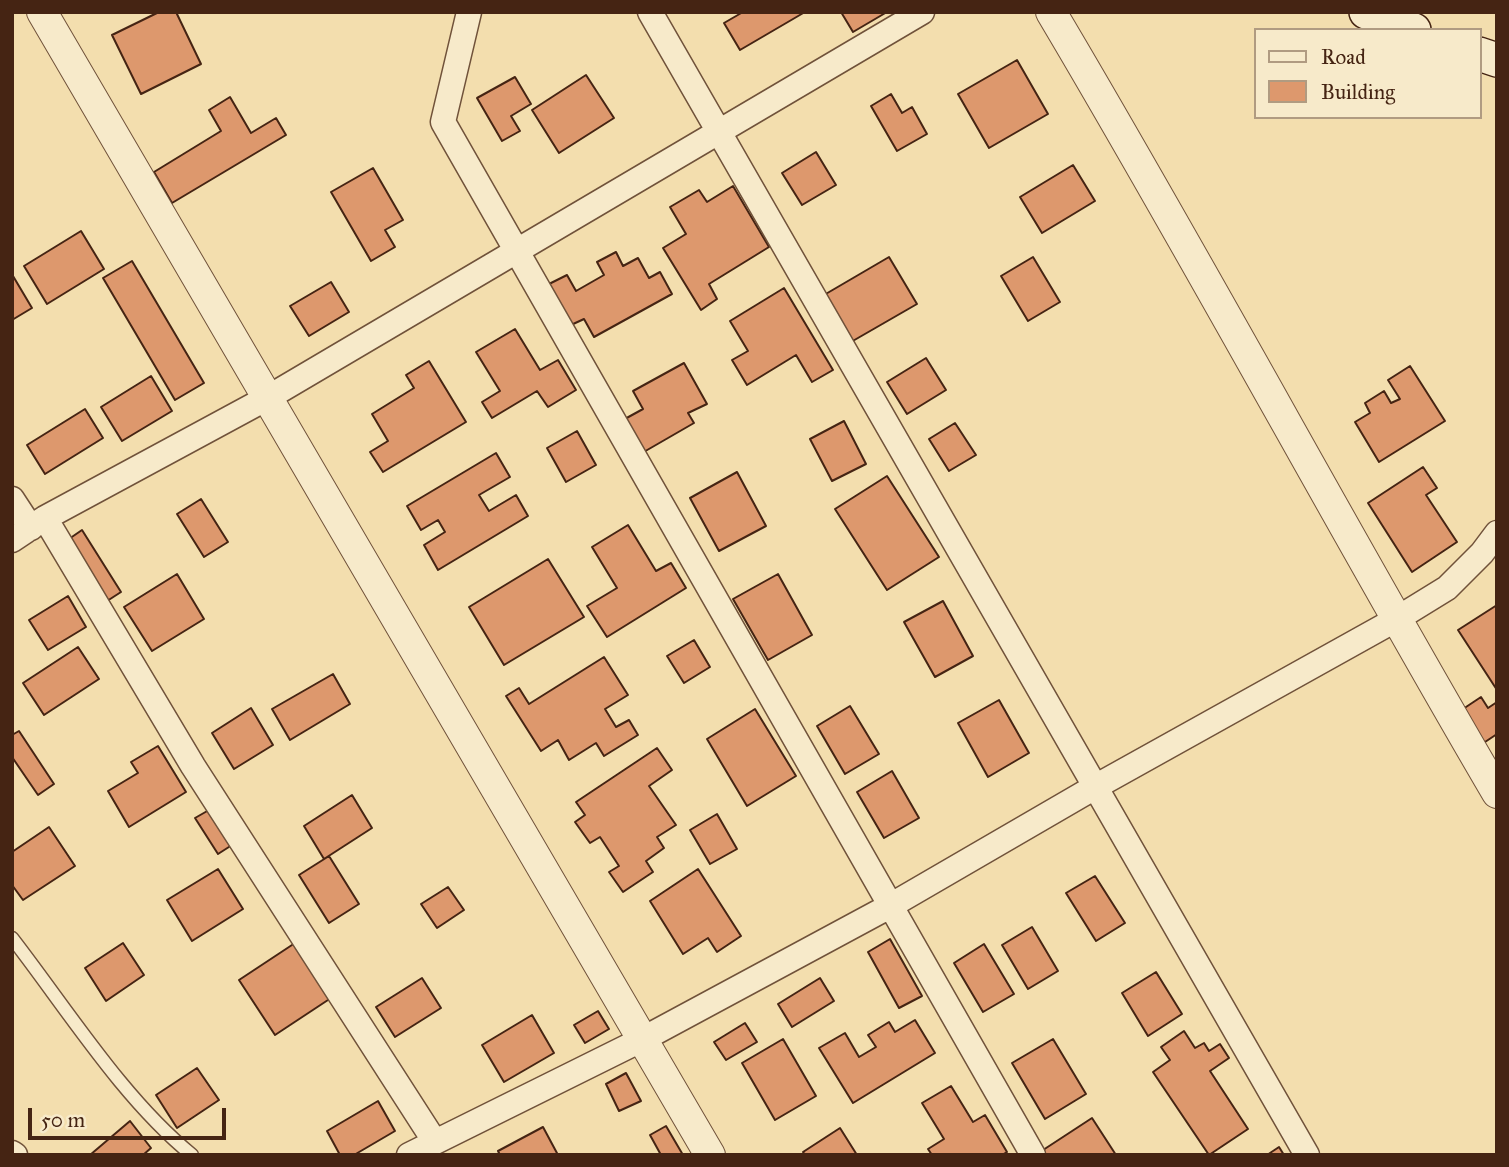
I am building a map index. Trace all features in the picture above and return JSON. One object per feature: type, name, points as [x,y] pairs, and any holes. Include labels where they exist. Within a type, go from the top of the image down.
[{"type":"main road","points":[[1366,12],[1409,28]]},
{"type":"street","points":[[42,12],[710,1155]]},
{"type":"street","points":[[470,12],[443,122],[1033,1155]]},
{"type":"street","points":[[650,12],[1307,1155]]},
{"type":"street","points":[[29,529],[269,397],[922,12]]},
{"type":"street","points":[[1051,12],[1115,120],[1395,620],[1497,793]]},
{"type":"street","points":[[12,499],[29,529],[193,766],[435,1142]]},
{"type":"street","points":[[409,1155],[642,1039],[890,906],[1095,787],[1395,620],[1447,587],[1482,553],[1497,533]]},
{"type":"lane","points":[[12,938],[123,1086],[192,1155]]},
{"type":"building","points":[[159,12],[176,12],[201,64],[141,94],[112,35]]},
{"type":"building","points":[[743,12],[805,12],[740,50],[724,23]]},
{"type":"building","points":[[841,12],[887,12],[853,32]]},
{"type":"building","points":[[1017,60],[1048,114],[989,148],[958,94]]},
{"type":"building","points":[[586,75],[614,118],[559,153],[532,110]]},
{"type":"building","points":[[515,77],[531,104],[511,116],[520,131],[502,141],[477,98]]},
{"type":"building","points":[[891,94],[902,113],[912,107],[927,134],[897,151],[871,106]]},
{"type":"building","points":[[230,97],[251,133],[276,118],[286,135],[172,203],[154,172],[221,131],[209,110]]},
{"type":"building","points":[[816,152],[836,185],[802,205],[782,173]]},
{"type":"building","points":[[1073,165],[1095,201],[1042,233],[1020,197]]},
{"type":"building","points":[[373,168],[403,220],[385,230],[395,247],[371,261],[331,192]]},
{"type":"building","points":[[733,186],[769,247],[709,284],[717,299],[701,310],[663,248],[686,234],[670,207],[699,190],[707,202]]},
{"type":"building","points":[[81,231],[104,269],[47,304],[24,266]]},
{"type":"building","points":[[616,252],[623,266],[638,258],[649,278],[660,272],[672,294],[594,337],[584,319],[571,325],[549,284],[567,275],[576,291],[604,275],[597,262]]},
{"type":"building","points":[[889,257],[917,304],[851,342],[824,295]]},
{"type":"building","points":[[1033,257],[1060,302],[1028,321],[1001,276]]},
{"type":"building","points":[[132,261],[204,383],[175,400],[103,278]]},
{"type":"building","points":[[12,277],[32,308],[12,320]]},
{"type":"building","points":[[331,282],[349,312],[309,336],[290,306]]},
{"type":"building","points":[[784,288],[833,370],[812,382],[796,355],[747,385],[732,360],[748,351],[730,321]]},
{"type":"building","points":[[515,329],[540,370],[558,360],[576,390],[548,407],[537,391],[492,418],[482,402],[500,391],[476,352]]},
{"type":"building","points":[[926,358],[946,390],[907,414],[887,382]]},
{"type":"building","points":[[429,361],[466,422],[383,472],[370,452],[388,441],[372,414],[414,388],[406,375]]},
{"type":"building","points":[[684,363],[707,404],[688,413],[694,423],[642,453],[623,420],[643,409],[633,391]]},
{"type":"building","points":[[1410,366],[1445,421],[1379,462],[1355,422],[1370,413],[1365,403],[1384,391],[1391,403],[1400,399],[1388,380]]},
{"type":"building","points":[[151,376],[172,411],[122,441],[101,407]]},
{"type":"building","points":[[85,409],[103,438],[45,474],[27,445]]},
{"type":"building","points":[[844,421],[866,464],[832,481],[810,439]]},
{"type":"building","points":[[955,423],[976,455],[949,471],[929,439]]},
{"type":"building","points":[[577,431],[596,465],[566,482],[547,448]]},
{"type":"building","points":[[496,453],[510,477],[479,495],[489,511],[516,495],[528,516],[438,570],[424,545],[445,532],[438,520],[421,530],[407,506]]},
{"type":"building","points":[[1423,467],[1437,488],[1426,495],[1457,542],[1412,572],[1368,503]]},
{"type":"building","points":[[737,472],[766,526],[719,551],[690,498]]},
{"type":"building","points":[[887,476],[939,557],[887,590],[835,509]]},
{"type":"building","points":[[201,499],[228,542],[204,557],[177,514]]},
{"type":"building","points":[[628,525],[656,571],[671,563],[686,588],[607,637],[587,606],[617,588],[592,547]]},
{"type":"building","points":[[82,530],[121,592],[104,603],[66,541]]},
{"type":"building","points":[[548,559],[584,617],[504,665],[469,607]]},
{"type":"building","points":[[177,574],[204,619],[152,651],[124,607]]},
{"type":"building","points":[[778,574],[812,635],[768,660],[733,599]]},
{"type":"building","points":[[68,596],[86,627],[48,650],[29,620]]},
{"type":"building","points":[[943,601],[973,656],[935,677],[904,622]]},
{"type":"building","points":[[1497,605],[1497,690],[1458,630]]},
{"type":"building","points":[[694,640],[710,667],[684,683],[667,656]]},
{"type":"building","points":[[78,647],[99,679],[44,715],[23,683]]},
{"type":"building","points":[[604,657],[628,695],[605,709],[616,727],[629,720],[638,735],[604,756],[596,743],[569,760],[558,740],[541,751],[506,696],[519,688],[529,704]]},
{"type":"building","points":[[333,674],[350,704],[290,740],[272,709]]},
{"type":"building","points":[[1481,697],[1488,708],[1497,702],[1497,734],[1482,744],[1460,711]]},
{"type":"building","points":[[999,700],[1029,753],[988,777],[958,723]]},
{"type":"building","points":[[850,706],[879,754],[845,774],[817,726]]},
{"type":"building","points":[[251,708],[273,745],[234,769],[212,733]]},
{"type":"building","points":[[755,709],[796,776],[747,806],[707,739]]},
{"type":"building","points":[[19,731],[54,784],[38,795],[12,757],[12,735]]},
{"type":"building","points":[[158,746],[186,792],[129,827],[108,791],[138,773],[131,762]]},
{"type":"building","points":[[657,748],[672,770],[649,786],[676,825],[657,837],[664,848],[646,861],[653,872],[623,892],[609,872],[619,866],[600,837],[590,843],[575,822],[585,815],[576,802]]},
{"type":"building","points":[[892,771],[919,818],[884,838],[857,792]]},
{"type":"building","points":[[352,795],[372,828],[324,859],[304,826]]},
{"type":"building","points":[[209,810],[232,845],[218,854],[195,818]]},
{"type":"building","points":[[717,814],[737,849],[710,864],[690,830]]},
{"type":"building","points":[[49,827],[75,866],[23,900],[12,885],[12,852]]},
{"type":"building","points":[[329,856],[359,904],[329,923],[299,875]]},
{"type":"building","points":[[218,869],[243,909],[192,941],[167,900]]},
{"type":"building","points":[[698,869],[741,936],[717,952],[708,938],[683,954],[650,901]]},
{"type":"building","points":[[1095,876],[1125,923],[1096,941],[1066,893]]},
{"type":"building","points":[[448,887],[464,910],[437,928],[421,904]]},
{"type":"building","points":[[1032,927],[1058,971],[1028,989],[1002,945]]},
{"type":"building","points":[[890,939],[922,996],[899,1008],[868,952]]},
{"type":"building","points":[[123,943],[144,975],[106,1001],[85,968]]},
{"type":"building","points":[[295,943],[331,998],[275,1035],[239,980]]},
{"type":"building","points":[[984,944],[1014,994],[983,1012],[954,963]]},
{"type":"building","points":[[1156,972],[1182,1014],[1148,1036],[1122,993]]},
{"type":"building","points":[[422,978],[441,1008],[395,1037],[376,1007]]},
{"type":"building","points":[[820,978],[834,1001],[792,1027],[778,1004]]},
{"type":"building","points":[[598,1011],[609,1029],[585,1043],[574,1025]]},
{"type":"building","points":[[532,1015],[554,1053],[504,1082],[482,1045]]},
{"type":"building","points":[[915,1020],[935,1053],[853,1103],[819,1048],[845,1033],[859,1057],[876,1047],[868,1035],[889,1022],[895,1032]]},
{"type":"building","points":[[745,1023],[757,1042],[726,1060],[714,1042]]},
{"type":"building","points":[[1184,1031],[1195,1048],[1204,1043],[1209,1051],[1220,1044],[1229,1058],[1210,1071],[1248,1129],[1209,1155],[1153,1072],[1170,1060],[1161,1047]]},
{"type":"building","points":[[783,1039],[816,1096],[775,1120],[742,1063]]},
{"type":"building","points":[[1053,1039],[1086,1094],[1045,1119],[1012,1063]]},
{"type":"building","points":[[197,1068],[219,1100],[177,1128],[156,1095]]},
{"type":"building","points":[[626,1073],[641,1101],[619,1111],[606,1084]]},
{"type":"building","points":[[951,1086],[973,1122],[985,1115],[1007,1152],[1002,1155],[932,1155],[928,1149],[944,1139],[922,1103]]},
{"type":"building","points":[[378,1101],[395,1131],[354,1155],[340,1155],[327,1131]]},
{"type":"building","points":[[1092,1118],[1116,1155],[1042,1155],[1040,1152]]},
{"type":"building","points":[[130,1121],[151,1148],[143,1155],[90,1155]]},
{"type":"building","points":[[666,1126],[683,1155],[661,1155],[650,1135]]},
{"type":"building","points":[[543,1127],[558,1155],[500,1155],[498,1151]]},
{"type":"building","points":[[840,1128],[857,1155],[805,1155],[803,1152]]},
{"type":"building","points":[[1279,1147],[1284,1155],[1267,1155]]}]
